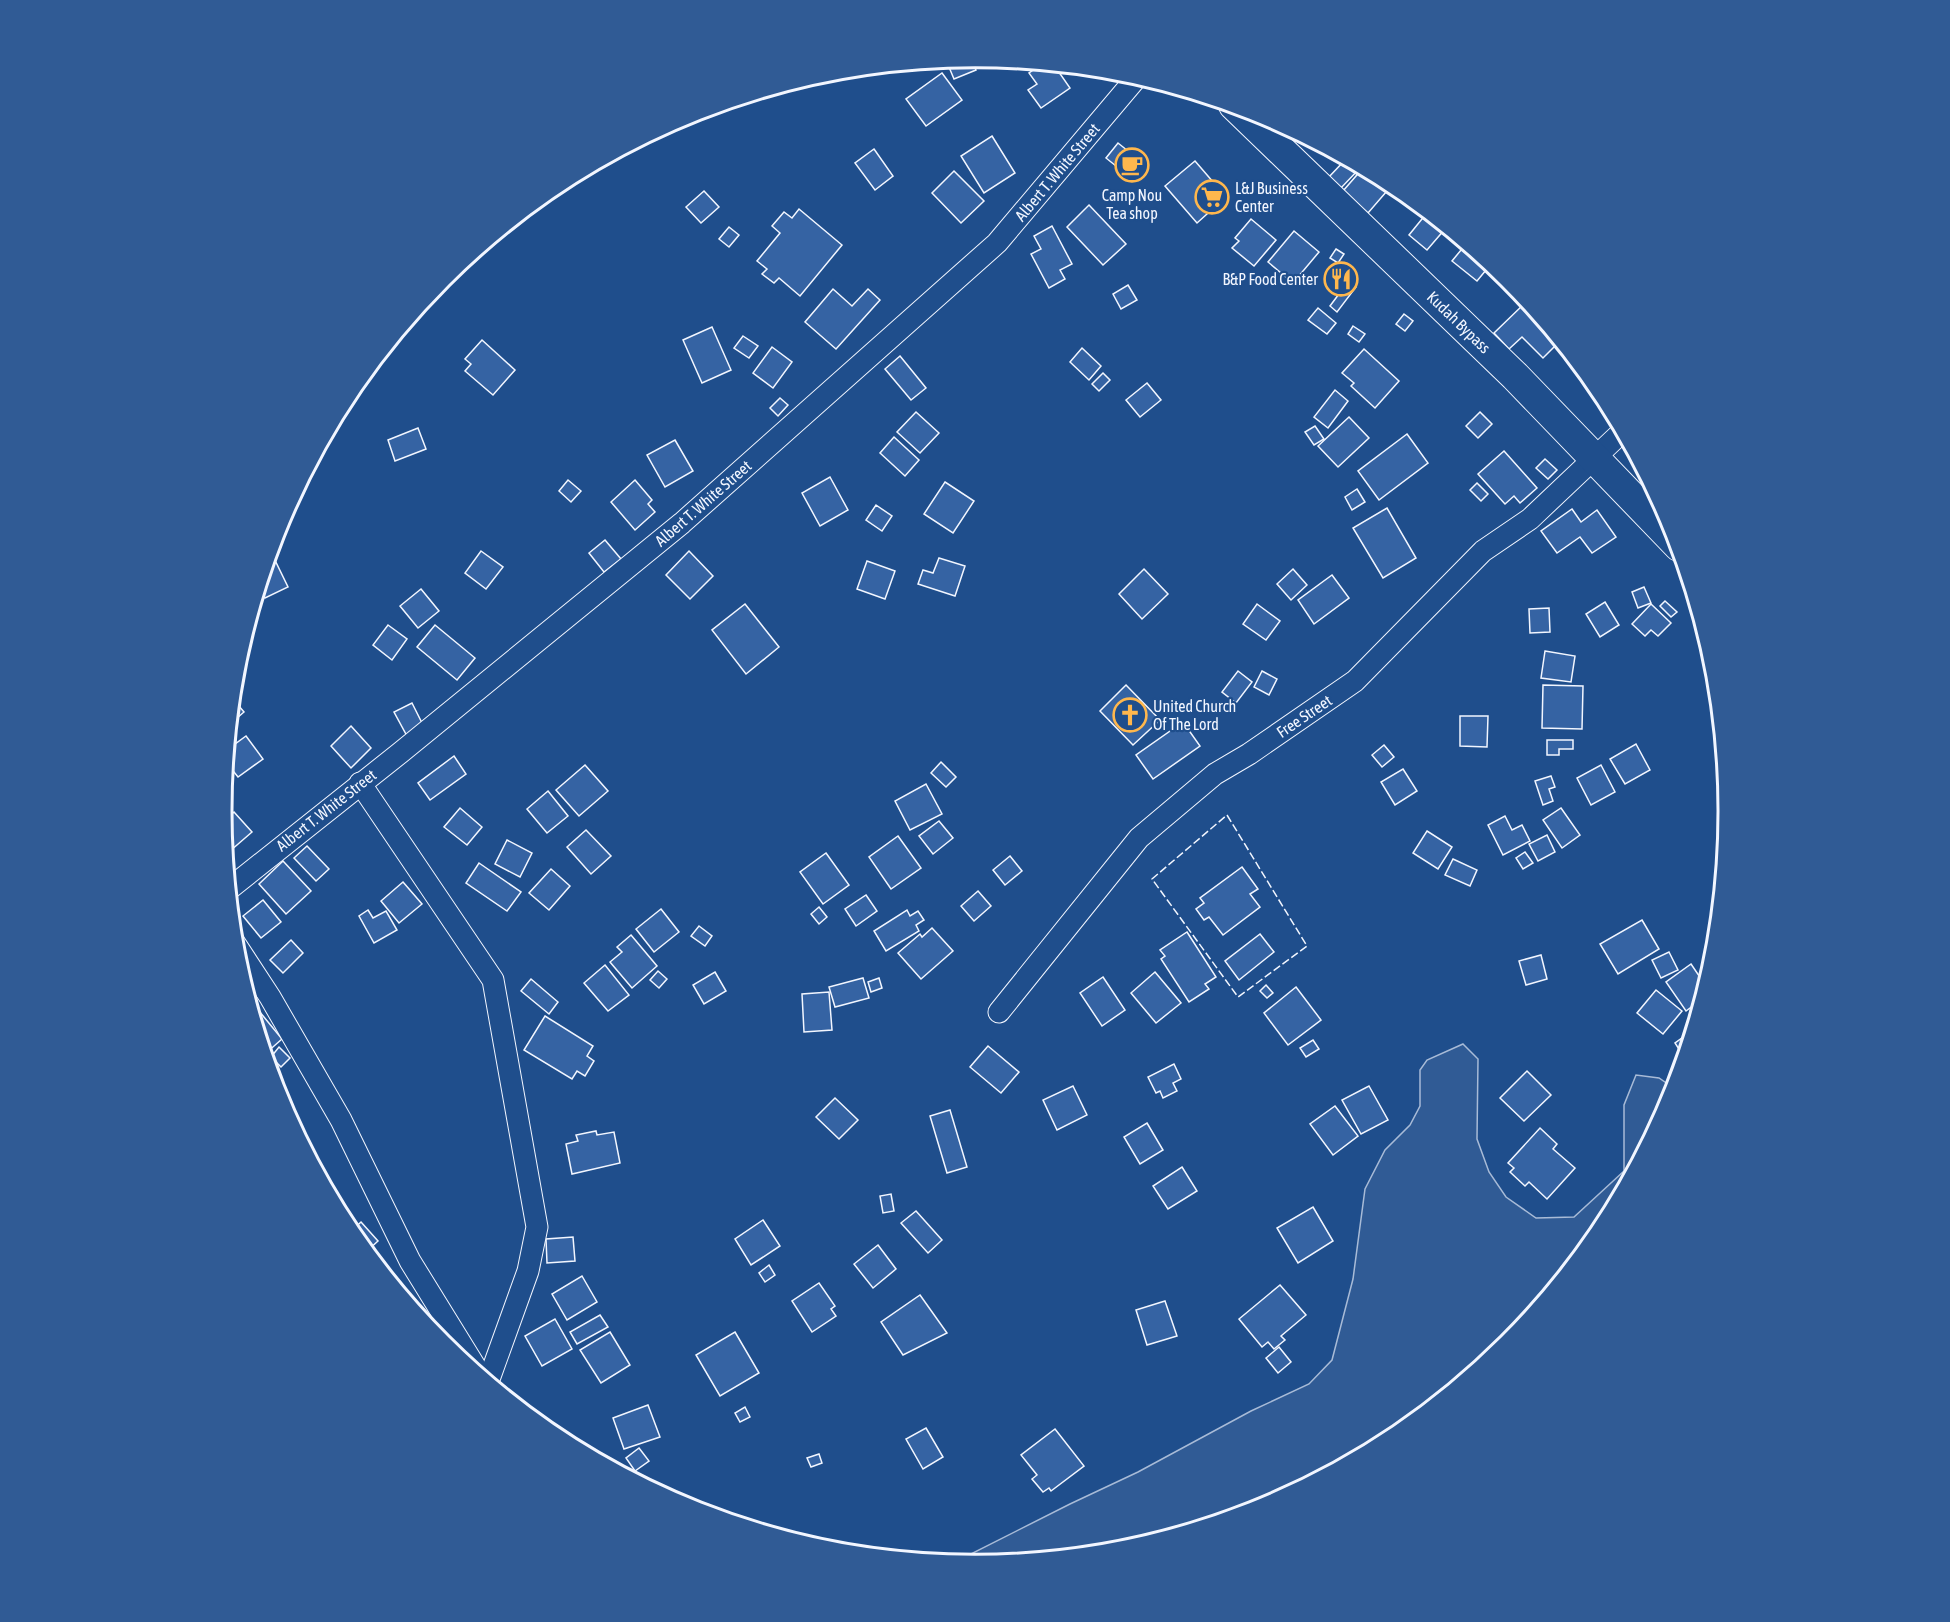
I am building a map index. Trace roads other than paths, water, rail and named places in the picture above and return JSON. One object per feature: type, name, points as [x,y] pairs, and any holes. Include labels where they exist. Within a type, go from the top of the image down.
[{"type":"street","name":"Albert T. White Street","points":[[235,884],[682,523],[997,243],[1131,85]]},
{"type":"street","name":"Kudah Bypass","points":[[1250,120],[1515,376],[1664,530]]},
{"type":"street","name":"Free Street","points":[[999,1012],[1139,838],[1215,774],[1355,681],[1483,551],[1530,519],[1617,437]]},
{"type":"street","points":[[360,783],[493,980],[537,1227],[528,1271],[491,1375]]},
{"type":"street","points":[[248,963],[341,1120],[410,1261],[467,1354]]},
{"type":"place","name":"Camp Nou Tea shop","points":[[1132,165]]},
{"type":"place","name":"L&J Business Center","points":[[1212,197]]},
{"type":"place","name":"B&P Food Center","points":[[1341,279]]},
{"type":"place","name":"United Church Of The Lord","points":[[1130,715]]}]
